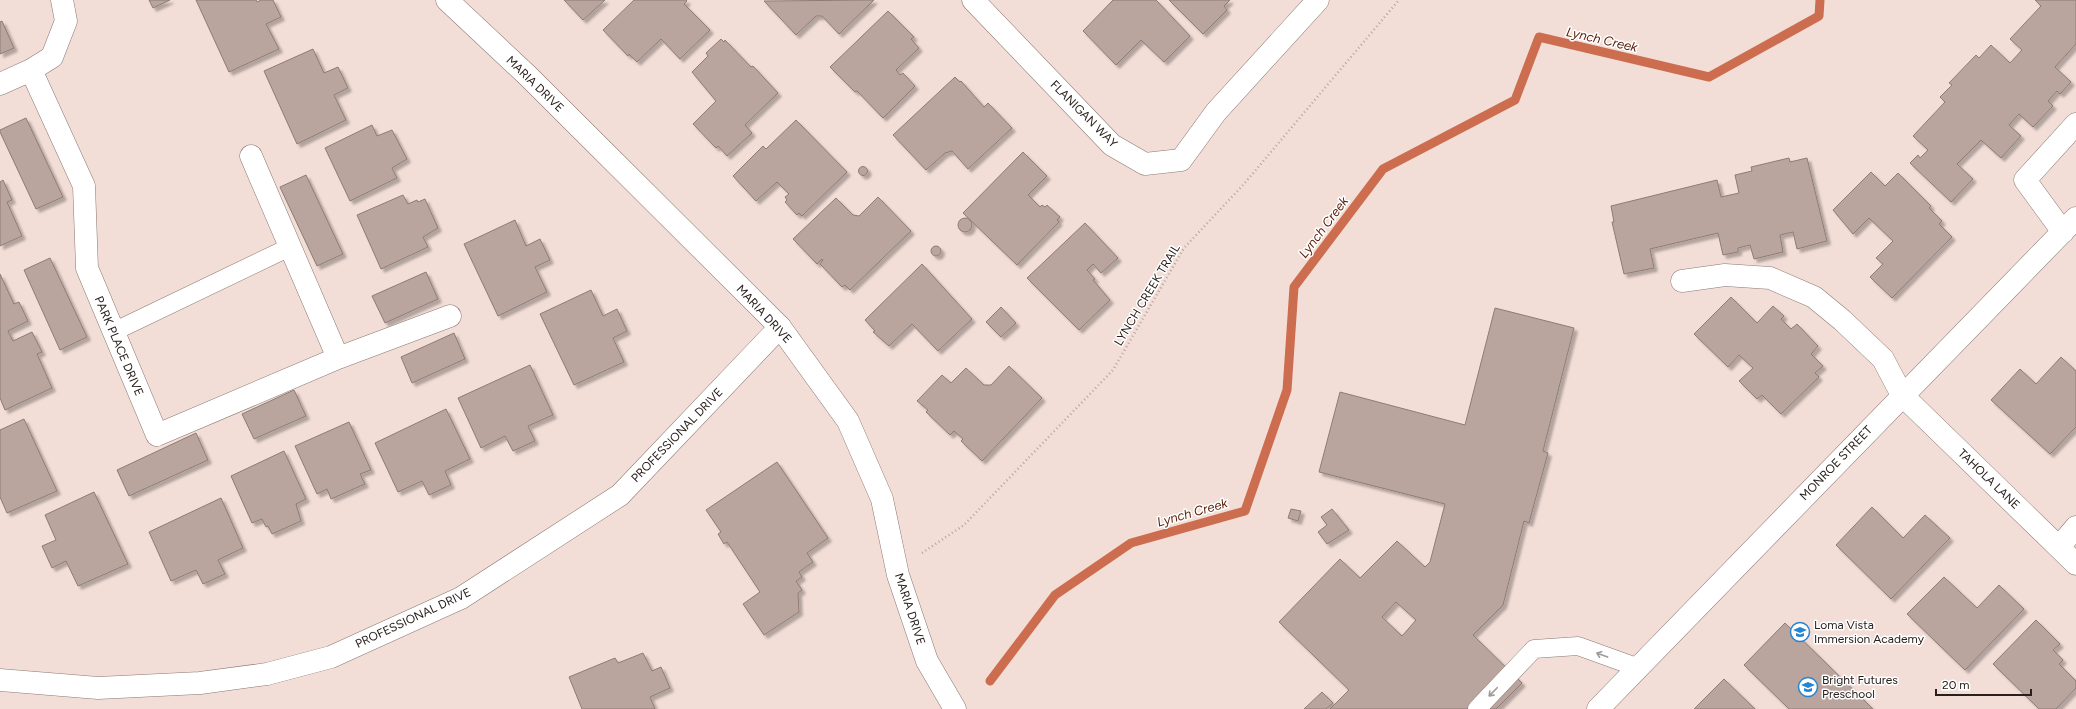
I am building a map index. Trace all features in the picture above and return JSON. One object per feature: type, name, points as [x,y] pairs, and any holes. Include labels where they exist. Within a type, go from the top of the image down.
[{"type":"street","points":[[0,84],[31,70],[52,58],[66,21],[62,0]]},
{"type":"street","name":"MARIA DRIVE","points":[[447,0],[528,76],[780,327],[848,421],[882,499],[898,574],[927,661],[955,709]]},
{"type":"street","name":"FLANIGAN WAY","points":[[973,0],[1112,145],[1145,164],[1181,160],[1216,112],[1318,0]]},
{"type":"street","name":"PARK PLACE DRIVE","points":[[31,70],[84,186],[87,268],[157,435],[338,358],[450,316]]},
{"type":"street","points":[[2069,225],[2024,180],[2076,124]]},
{"type":"street","points":[[251,156],[338,358]]},
{"type":"street","name":"MONROE STREET","points":[[1598,709],[2069,225]]},
{"type":"street","name":"TAHOLA LANE","points":[[1682,281],[1725,275],[1770,278],[1814,297],[1842,320],[1883,359],[1902,395],[2076,564]]},
{"type":"street","name":"PROFESSIONAL DRIVE","points":[[0,680],[98,688],[200,683],[267,674],[331,657],[461,598],[620,495],[780,327]]},
{"type":"street","points":[[2059,547],[2076,527]]},
{"type":"lane","points":[[113,332],[290,247]]},
{"type":"lane","points":[[1477,709],[1534,649],[1578,646],[1639,668]]},
{"type":"path","name":"LYNCH CREEK TRAIL","points":[[928,547],[964,525],[1113,370],[1184,248],[1244,184],[1399,0]]},
{"type":"building","points":[[149,0],[170,0],[153,8]]},
{"type":"building","points":[[196,0],[256,0],[257,2],[261,0],[273,0],[281,17],[266,24],[279,49],[229,72]]},
{"type":"building","points":[[564,0],[605,0],[583,20]]},
{"type":"building","points":[[634,0],[686,0],[687,1],[684,4],[710,30],[680,59],[661,39],[637,62],[629,54],[628,56],[603,30]]},
{"type":"building","points":[[874,0],[839,34],[822,16],[816,16],[796,35],[764,1]]},
{"type":"building","points":[[1113,0],[1156,0],[1190,36],[1164,62],[1141,40],[1116,65],[1083,31]]},
{"type":"building","points":[[1169,0],[1230,0],[1224,6],[1227,10],[1203,34]]},
{"type":"building","points":[[2035,0],[2076,0],[2076,44],[2055,67],[2071,82],[2060,94],[2057,91],[2048,101],[2053,106],[2033,127],[2019,114],[2009,125],[2021,136],[2001,158],[1981,140],[1957,164],[1973,179],[1951,202],[1910,163],[1918,155],[1920,158],[1928,150],[1913,136],[1945,102],[1940,97],[1952,85],[1949,83],[1976,55],[1979,58],[1991,45],[2010,63],[2022,50],[2010,39],[2041,6]]},
{"type":"building","points":[[888,11],[914,37],[911,39],[919,48],[896,70],[900,75],[903,73],[915,86],[883,118],[857,91],[855,92],[830,67]]},
{"type":"building","points":[[2,21],[14,48],[0,54],[0,22]]},
{"type":"building","points":[[721,39],[724,42],[725,40],[751,67],[753,66],[778,93],[745,125],[752,133],[727,156],[718,146],[716,148],[693,124],[716,101],[692,72],[708,56],[706,53]]},
{"type":"building","points":[[313,49],[324,73],[338,67],[348,88],[334,95],[346,120],[297,144],[264,71]]},
{"type":"building","points":[[955,77],[960,82],[961,81],[984,107],[988,103],[1012,128],[968,169],[952,151],[945,153],[926,170],[893,135]]},
{"type":"building","points":[[26,118],[63,197],[36,209],[0,132],[0,130]]},
{"type":"building","points":[[796,120],[847,172],[802,216],[799,213],[797,215],[785,202],[787,200],[785,197],[789,194],[777,182],[756,201],[733,176],[763,146],[766,149]]},
{"type":"building","points":[[372,125],[377,136],[392,130],[407,159],[392,168],[397,178],[350,201],[325,148]]},
{"type":"building","points":[[1023,152],[1047,176],[1028,195],[1040,207],[1042,205],[1045,207],[1047,205],[1060,217],[1057,220],[1059,222],[1017,265],[963,213]]},
{"type":"building","points":[[1789,158],[1790,162],[1807,158],[1827,241],[1797,249],[1793,232],[1780,235],[1783,252],[1754,259],[1750,245],[1738,248],[1738,252],[1723,255],[1718,233],[1650,249],[1654,268],[1624,274],[1612,222],[1614,222],[1611,206],[1717,180],[1721,197],[1739,193],[1735,175],[1752,171],[1751,167]]},
{"type":"building","points":[[863,166],[868,171],[863,176],[858,171]]},
{"type":"building","points":[[1871,172],[1885,186],[1898,173],[1931,206],[1929,208],[1942,221],[1939,224],[1952,237],[1892,298],[1870,277],[1883,264],[1876,258],[1893,241],[1869,218],[1853,234],[1833,210]]},
{"type":"building","points":[[306,175],[343,254],[317,266],[280,187]]},
{"type":"building","points":[[3,180],[12,200],[7,202],[22,236],[0,246],[0,182]]},
{"type":"building","points":[[403,195],[408,204],[417,200],[418,202],[425,199],[438,228],[423,237],[428,247],[381,269],[357,215]]},
{"type":"building","points":[[878,197],[911,231],[850,290],[845,285],[842,287],[820,264],[823,260],[822,259],[817,264],[793,239],[836,198],[853,215],[859,216]]},
{"type":"building","points":[[965,218],[970,220],[972,225],[970,230],[965,232],[960,230],[958,225],[960,220]]},
{"type":"building","points":[[515,220],[526,246],[540,239],[550,260],[535,267],[547,292],[498,316],[464,244]]},
{"type":"building","points":[[1085,223],[1118,258],[1101,273],[1093,264],[1087,270],[1095,279],[1093,280],[1110,300],[1079,330],[1027,278]]},
{"type":"building","points":[[934,246],[938,246],[940,247],[940,255],[934,256],[931,253],[931,249]]},
{"type":"building","points":[[50,258],[87,337],[60,350],[24,270]]},
{"type":"building","points":[[922,264],[972,319],[938,351],[912,324],[889,346],[873,332],[875,331],[865,320]]},
{"type":"building","points":[[426,272],[438,299],[385,323],[372,296]]},
{"type":"building","points":[[0,274],[14,304],[19,302],[28,321],[8,331],[13,341],[32,332],[42,352],[37,354],[52,388],[5,410],[0,398]]},
{"type":"building","points":[[591,290],[603,316],[617,309],[627,331],[613,338],[624,362],[574,385],[540,314]]},
{"type":"building","points":[[1731,297],[1757,323],[1773,306],[1784,316],[1781,319],[1791,329],[1797,324],[1818,346],[1811,354],[1823,366],[1815,373],[1819,377],[1781,414],[1762,395],[1757,399],[1739,381],[1753,368],[1739,355],[1728,367],[1694,334]]},
{"type":"building","points":[[1001,307],[1016,323],[1001,337],[986,322]]},
{"type":"building","points":[[1495,308],[1574,328],[1543,451],[1548,453],[1529,523],[1524,521],[1503,605],[1473,635],[1522,683],[1496,709],[1330,709],[1349,690],[1279,622],[1340,559],[1360,578],[1397,541],[1425,567],[1430,562],[1445,504],[1319,472],[1340,392],[1465,425]],"holes":[[[1396,602],[1416,620],[1402,636],[1382,617]]]},
{"type":"building","points":[[454,333],[465,359],[412,383],[401,357]]},
{"type":"building","points":[[2061,357],[2076,371],[2076,427],[2050,454],[1991,400],[2020,369],[2036,384]]},
{"type":"building","points":[[530,365],[553,415],[528,426],[535,441],[513,451],[505,436],[481,448],[458,398]]},
{"type":"building","points":[[1009,366],[1042,398],[982,461],[961,441],[963,439],[954,431],[950,435],[926,412],[928,410],[917,401],[942,375],[951,383],[966,368],[984,385],[991,385]]},
{"type":"building","points":[[294,390],[306,416],[254,439],[242,414]]},
{"type":"building","points":[[446,409],[470,459],[445,471],[451,485],[429,495],[422,481],[398,492],[375,443]]},
{"type":"building","points":[[24,419],[57,491],[7,513],[0,497],[0,430]]},
{"type":"building","points":[[349,422],[371,470],[360,474],[365,484],[331,499],[327,489],[317,494],[295,446]]},
{"type":"building","points":[[196,433],[208,460],[129,496],[117,470]]},
{"type":"building","points":[[284,451],[306,499],[296,504],[301,521],[272,534],[262,519],[252,523],[231,476]]},
{"type":"building","points":[[777,462],[828,538],[807,553],[813,562],[799,572],[802,577],[796,581],[802,590],[798,593],[799,612],[764,635],[743,604],[760,592],[727,542],[724,544],[718,534],[721,532],[706,510]]},
{"type":"building","points":[[94,492],[128,564],[78,586],[66,561],[52,568],[42,546],[56,540],[45,515]]},
{"type":"building","points":[[221,498],[243,548],[218,560],[225,574],[203,584],[196,570],[171,581],[149,532]]},
{"type":"building","points":[[1872,507],[1903,538],[1925,515],[1950,538],[1891,599],[1836,545]]},
{"type":"building","points":[[1291,509],[1301,511],[1298,521],[1288,518]]},
{"type":"building","points":[[1332,509],[1349,530],[1327,544],[1318,532],[1327,525],[1321,517]]},
{"type":"building","points":[[1944,577],[1977,608],[1999,585],[2024,609],[1965,670],[1907,614]]},
{"type":"building","points":[[2036,620],[2060,644],[2053,650],[2063,660],[2059,664],[2076,681],[2076,688],[2056,709],[2039,709],[1993,664]]},
{"type":"building","name":"Bright Futures Preschool","points":[[1785,623],[1873,709],[1789,709],[1744,665]]},
{"type":"building","points":[[643,653],[652,671],[661,667],[670,688],[650,697],[655,709],[582,709],[569,677],[615,658],[618,663]]},
{"type":"building","points":[[1724,679],[1755,709],[1694,709]]},
{"type":"building","points":[[1322,692],[1333,703],[1326,709],[1304,709]]},
{"type":"waterway","name":"Lynch Creek","points":[[990,681],[1055,595],[1131,543],[1245,511],[1287,390],[1294,287],[1383,169],[1515,100],[1539,37],[1709,77],[1819,16],[1820,0]]},
{"type":"place","name":"Loma Vista Immersion Academy","points":[[1800,632]]},
{"type":"place","name":"Bright Futures Preschool","points":[[1808,687]]}]
